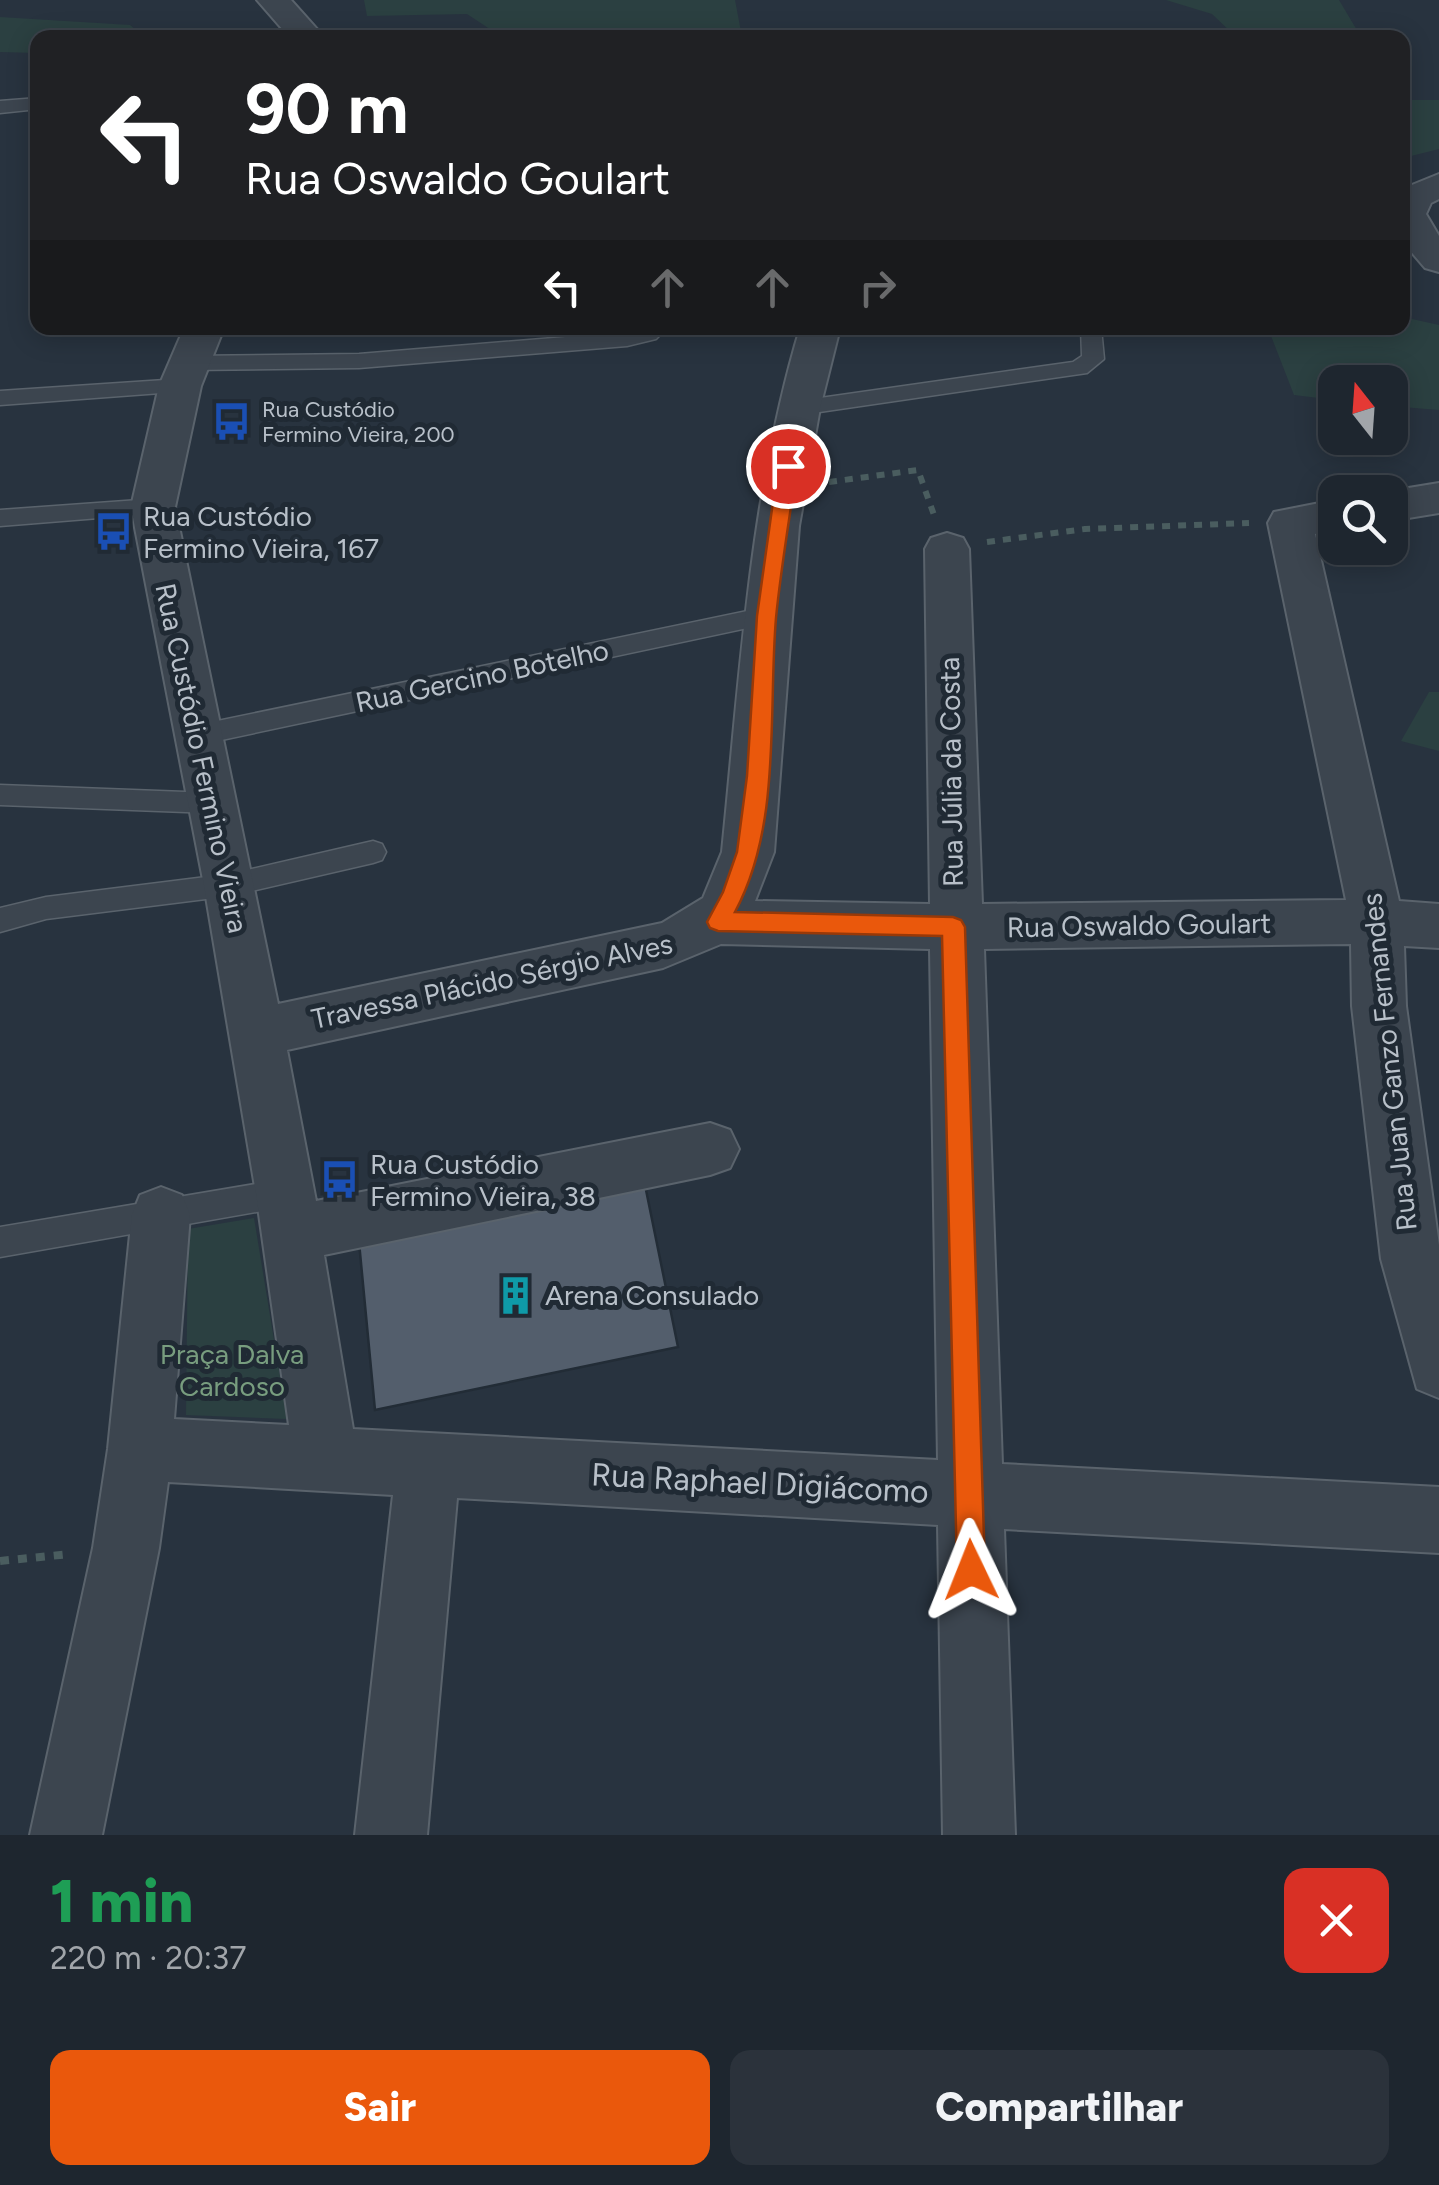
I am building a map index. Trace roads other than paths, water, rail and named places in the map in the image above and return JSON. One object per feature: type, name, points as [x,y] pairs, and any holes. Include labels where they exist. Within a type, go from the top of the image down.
[{"type":"street","points":[[272,0],[301,30]]},
{"type":"street","points":[[1410,208],[1416,196],[1439,185]]},
{"type":"street","points":[[1410,221],[1439,260]]},
{"type":"street","points":[[718,922],[734,894],[748,852],[758,776],[766,616],[784,488],[818,335]]},
{"type":"street","name":"Rua Custódio Fermino Vieira","points":[[190,359],[153,506],[230,884],[288,1213],[326,1460]]},
{"type":"street","points":[[1408,503],[1439,498]]},
{"type":"street","name":"Rua Juan Ganzo Fernandes","points":[[1312,519],[1377,922],[1379,1006],[1410,1259],[1439,1366]]},
{"type":"street","name":"Rua Júlia da Costa","points":[[947,549],[953,927],[978,1835]]},
{"type":"street","name":"Rua Oswaldo Goulart","points":[[718,922],[953,927],[1377,922],[1439,926]]},
{"type":"street","name":"Travessa Plácido Sérgio Alves","points":[[256,1032],[664,945],[718,922]]},
{"type":"street","points":[[288,1213],[710,1149]]},
{"type":"street","points":[[66,1835],[126,1548],[140,1448],[161,1214]]},
{"type":"street","name":"Rua Raphael Digiácomo","points":[[140,1448],[1439,1520]]},
{"type":"street","points":[[390,1835],[428,1465]]},
{"type":"lane","points":[[0,107],[30,104]]},
{"type":"lane","points":[[0,398],[190,359],[360,361],[645,335]]},
{"type":"lane","points":[[799,408],[1079,368],[1093,359],[1091,335]]},
{"type":"lane","points":[[0,518],[153,506]]},
{"type":"lane","name":"Rua Gercino Botelho","points":[[198,735],[766,616]]},
{"type":"lane","points":[[0,795],[212,803]]},
{"type":"lane","points":[[0,920],[46,908],[230,884],[373,852]]},
{"type":"lane","points":[[0,1242],[161,1214],[288,1213]]},
{"type":"place","name":"Rua Custódio Fermino Vieira, 200","points":[[232,422]]},
{"type":"place","name":"Rua Custódio Fermino Vieira, 167","points":[[113,532]]},
{"type":"place","name":"Rua Custódio Fermino Vieira, 38","points":[[340,1180]]},
{"type":"place","name":"Arena Consulado","points":[[515,1295]]},
{"type":"park label","name":"Praça Dalva Cardoso","points":[[232,1370]]}]
